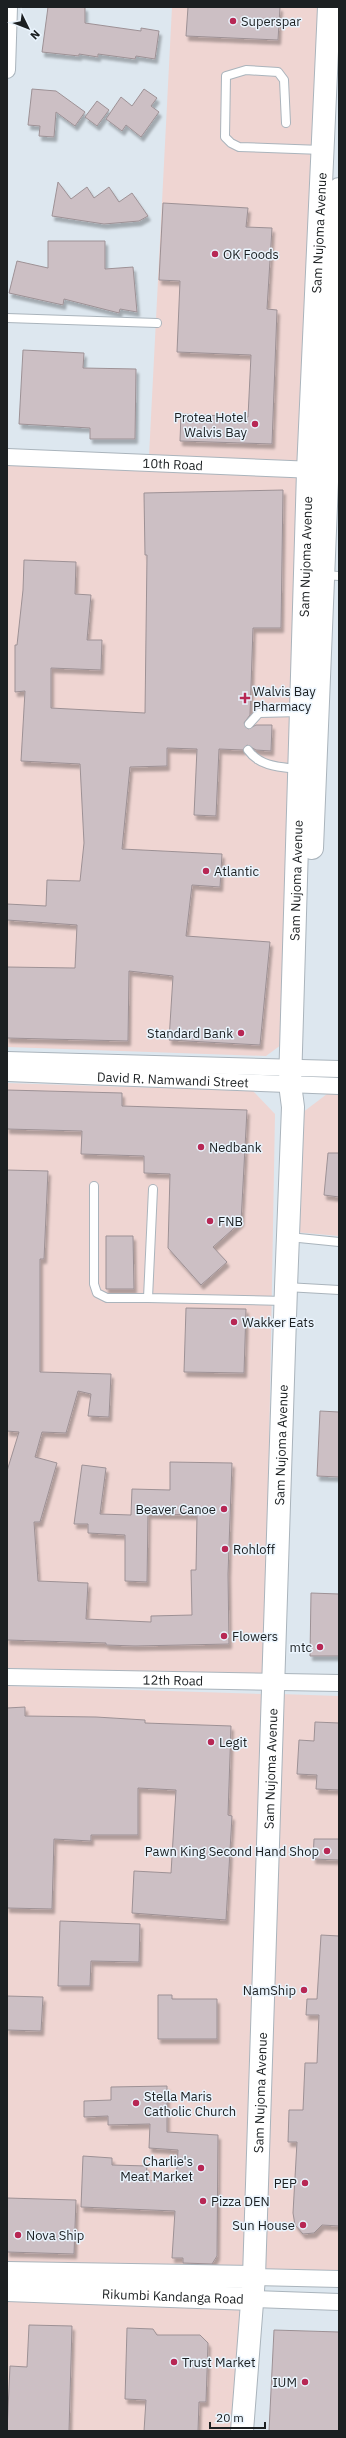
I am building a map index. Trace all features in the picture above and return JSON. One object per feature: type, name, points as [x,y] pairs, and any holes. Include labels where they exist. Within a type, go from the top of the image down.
[{"type":"main road","name":"Sam Nujoma Avenue","points":[[242,2431],[254,2277],[285,1294],[293,1107],[297,1076],[331,576],[324,471],[322,150],[329,7]]},
{"type":"main road","name":"Sam Nujoma Avenue","points":[[297,1076],[301,712],[324,471],[339,189]]},
{"type":"main road","name":"Rikumbi Kandanga Road","points":[[7,2273],[254,2277]]},
{"type":"main road","name":"Rikumbi Kandanga Road","points":[[7,2290],[252,2299]]},
{"type":"street","points":[[7,70],[9,7]]},
{"type":"street","name":"10th Road","points":[[7,457],[324,471]]},
{"type":"street","name":"David R. Namwandi Street","points":[[7,1060],[297,1076],[339,1086]]},
{"type":"street","name":"David R. Namwandi Street","points":[[7,1072],[297,1076],[339,1069]]},
{"type":"street","name":"12th Road","points":[[7,1676],[274,1680],[339,1683]]},
{"type":"street","name":"Rikumbi Kandanga Road","points":[[254,2277],[339,2279]]},
{"type":"street","name":"Rikumbi Kandanga Road","points":[[252,2299],[339,2302]]},
{"type":"lane","points":[[286,124],[284,80],[278,72],[246,70],[226,76],[225,137],[231,144],[239,147],[322,150]]},
{"type":"lane","points":[[7,318],[157,323]]},
{"type":"lane","points":[[249,724],[259,713],[301,712]]},
{"type":"lane","points":[[248,750],[254,758],[269,765],[300,770]]},
{"type":"lane","points":[[94,1186],[94,1284],[97,1293],[107,1298],[285,1294],[339,1290]]},
{"type":"lane","points":[[148,1298],[153,1189]]},
{"type":"lane","points":[[288,1237],[339,1242]]},
{"type":"shaded area","points":[[172,7],[321,7],[281,1045],[266,1056],[7,1047],[7,452],[149,456]]},
{"type":"shaded area","points":[[7,1083],[253,1091],[275,1114],[265,1675],[7,1668]]},
{"type":"shaded area","points":[[327,1094],[339,1094],[339,1236],[294,1232],[302,1113]]},
{"type":"shaded area","points":[[7,1686],[262,1694],[244,2272],[7,2267]]},
{"type":"shaded area","points":[[280,1694],[339,1696],[339,2273],[262,2270]]},
{"type":"shaded area","points":[[7,2298],[244,2309],[234,2431],[7,2431]]},
{"type":"building","points":[[48,7],[85,7],[85,23],[141,31],[141,28],[159,31],[155,59],[136,56],[135,59],[98,54],[98,57],[79,54],[79,56],[42,52]]},
{"type":"building","name":"Superspar","points":[[188,7],[280,7],[278,40],[186,36]]},
{"type":"building","points":[[32,89],[56,91],[85,112],[75,126],[56,112],[54,137],[39,136],[40,126],[28,125]]},
{"type":"building","points":[[144,89],[157,98],[151,106],[159,112],[141,137],[126,125],[122,131],[106,119],[121,97],[132,106]]},
{"type":"building","points":[[97,101],[109,110],[97,126],[85,117]]},
{"type":"building","points":[[58,182],[71,199],[87,187],[94,198],[109,187],[119,202],[132,193],[148,216],[139,221],[104,224],[52,216]]},
{"type":"building","points":[[163,203],[248,208],[246,227],[272,228],[267,309],[277,310],[272,444],[180,441],[181,414],[248,417],[251,355],[177,352],[180,281],[159,280]]},
{"type":"building","points":[[48,241],[105,241],[105,269],[133,267],[137,312],[120,309],[119,313],[64,299],[63,305],[9,293],[17,261],[48,268]]},
{"type":"building","points":[[23,350],[84,353],[83,368],[136,369],[135,439],[90,439],[90,428],[19,424]]},
{"type":"building","points":[[283,490],[281,628],[253,628],[250,715],[244,723],[248,729],[256,725],[272,725],[271,751],[256,750],[247,745],[243,750],[219,749],[216,816],[194,815],[197,749],[167,748],[167,766],[130,767],[122,849],[222,854],[220,887],[192,885],[186,936],[270,942],[260,1045],[169,1040],[173,976],[129,971],[128,1041],[7,1038],[7,967],[75,968],[77,925],[7,920],[7,904],[46,906],[47,880],[80,881],[84,843],[80,764],[21,761],[25,691],[15,692],[15,645],[17,645],[23,590],[24,560],[76,562],[75,594],[91,595],[87,640],[102,640],[101,670],[51,668],[51,708],[145,713],[147,555],[145,555],[144,493]]},
{"type":"building","points":[[7,1090],[122,1093],[122,1106],[247,1110],[241,1222],[213,1247],[227,1262],[201,1285],[168,1248],[170,1174],[144,1173],[144,1156],[81,1154],[82,1131],[7,1129]]},
{"type":"building","points":[[328,1153],[339,1153],[339,1197],[324,1195]]},
{"type":"building","points":[[7,1170],[48,1171],[44,1259],[40,1259],[40,1372],[111,1374],[109,1417],[88,1416],[91,1394],[78,1391],[66,1433],[42,1432],[35,1457],[57,1463],[40,1522],[34,1522],[38,1581],[88,1583],[86,1619],[151,1622],[151,1616],[192,1615],[191,1570],[196,1570],[197,1515],[148,1514],[147,1582],[125,1581],[125,1535],[88,1533],[88,1524],[74,1524],[82,1465],[106,1468],[100,1514],[131,1515],[132,1489],[170,1490],[170,1462],[232,1463],[228,1574],[229,1644],[135,1646],[106,1645],[106,1643],[7,1640],[7,1471],[19,1432],[7,1431]]},
{"type":"building","points":[[106,1236],[133,1236],[134,1289],[106,1289]]},
{"type":"building","points":[[186,1308],[246,1309],[244,1373],[184,1372]]},
{"type":"building","points":[[320,1411],[339,1412],[339,1477],[317,1476]]},
{"type":"building","points":[[311,1593],[339,1594],[339,1656],[310,1656]]},
{"type":"building","points":[[25,1707],[25,1716],[96,1717],[145,1720],[145,1723],[231,1726],[228,1815],[232,1816],[226,1920],[132,1913],[134,1871],[171,1873],[176,1790],[138,1788],[138,1835],[91,1835],[91,1841],[54,1839],[52,1909],[7,1908],[7,1708]]},
{"type":"building","points":[[315,1722],[339,1723],[339,1790],[316,1789],[317,1775],[297,1774],[299,1740],[314,1741]]},
{"type":"building","points":[[314,1839],[339,1839],[339,1860],[313,1859]]},
{"type":"building","points":[[60,1921],[140,1924],[139,1962],[91,1961],[90,1986],[58,1986]]},
{"type":"building","points":[[321,1935],[339,1936],[339,2226],[322,2225],[314,2233],[303,2234],[295,2225],[293,2213],[297,2142],[288,2142],[289,2110],[303,2110],[305,2063],[317,2063],[319,2015],[306,2015],[307,1999],[317,1999]]},
{"type":"building","points":[[158,1995],[172,1995],[172,1999],[217,1999],[217,2039],[158,2039]]},
{"type":"building","points":[[7,1996],[43,1997],[41,2031],[7,2030]]},
{"type":"building","points":[[167,2086],[167,2132],[218,2135],[217,2256],[212,2264],[183,2263],[183,2258],[172,2258],[175,2211],[81,2207],[83,2156],[112,2158],[112,2165],[147,2166],[146,2180],[176,2182],[178,2150],[149,2148],[150,2124],[108,2125],[108,2116],[84,2117],[84,2101],[111,2100],[111,2087]]},
{"type":"building","points":[[7,2198],[76,2200],[74,2254],[7,2252]]},
{"type":"building","points":[[29,2325],[72,2326],[69,2431],[7,2431],[10,2366],[27,2367]]},
{"type":"building","points":[[127,2328],[153,2329],[157,2335],[200,2335],[208,2343],[206,2402],[199,2402],[198,2431],[144,2431],[146,2400],[125,2399]]},
{"type":"building","name":"IUM","points":[[274,2330],[339,2332],[339,2431],[269,2431]]},
{"type":"place","name":"Superspar","points":[[233,21]]},
{"type":"place","name":"OK Foods","points":[[215,254]]},
{"type":"place","name":"Protea Hotel Walvis Bay","points":[[255,424]]},
{"type":"place","name":"Walvis Bay Pharmacy","points":[[245,698]]},
{"type":"place","name":"Atlantic","points":[[206,871]]},
{"type":"place","name":"Standard Bank","points":[[241,1033]]},
{"type":"place","name":"Nedbank","points":[[201,1147]]},
{"type":"place","name":"FNB","points":[[210,1221]]},
{"type":"place","name":"Wakker Eats","points":[[234,1322]]},
{"type":"place","name":"Beaver Canoe","points":[[224,1509]]},
{"type":"place","name":"Rohloff","points":[[225,1549]]},
{"type":"place","name":"Flowers","points":[[224,1636]]},
{"type":"place","name":"mtc","points":[[320,1647]]},
{"type":"place","name":"Legit","points":[[211,1742]]},
{"type":"place","name":"Pawn King Second Hand Shop","points":[[327,1851]]},
{"type":"place","name":"NamShip","points":[[304,1990]]},
{"type":"place","name":"Stella Maris Catholic Church","points":[[136,2103]]},
{"type":"place","name":"Charlie's Meat Market","points":[[201,2168]]},
{"type":"place","name":"PEP","points":[[305,2183]]},
{"type":"place","name":"Pizza DEN","points":[[203,2201]]},
{"type":"place","name":"Sun House","points":[[303,2225]]},
{"type":"place","name":"Nova Ship","points":[[18,2235]]},
{"type":"place","name":"Trust Market","points":[[174,2362]]},
{"type":"place","name":"IUM","points":[[305,2382]]}]
